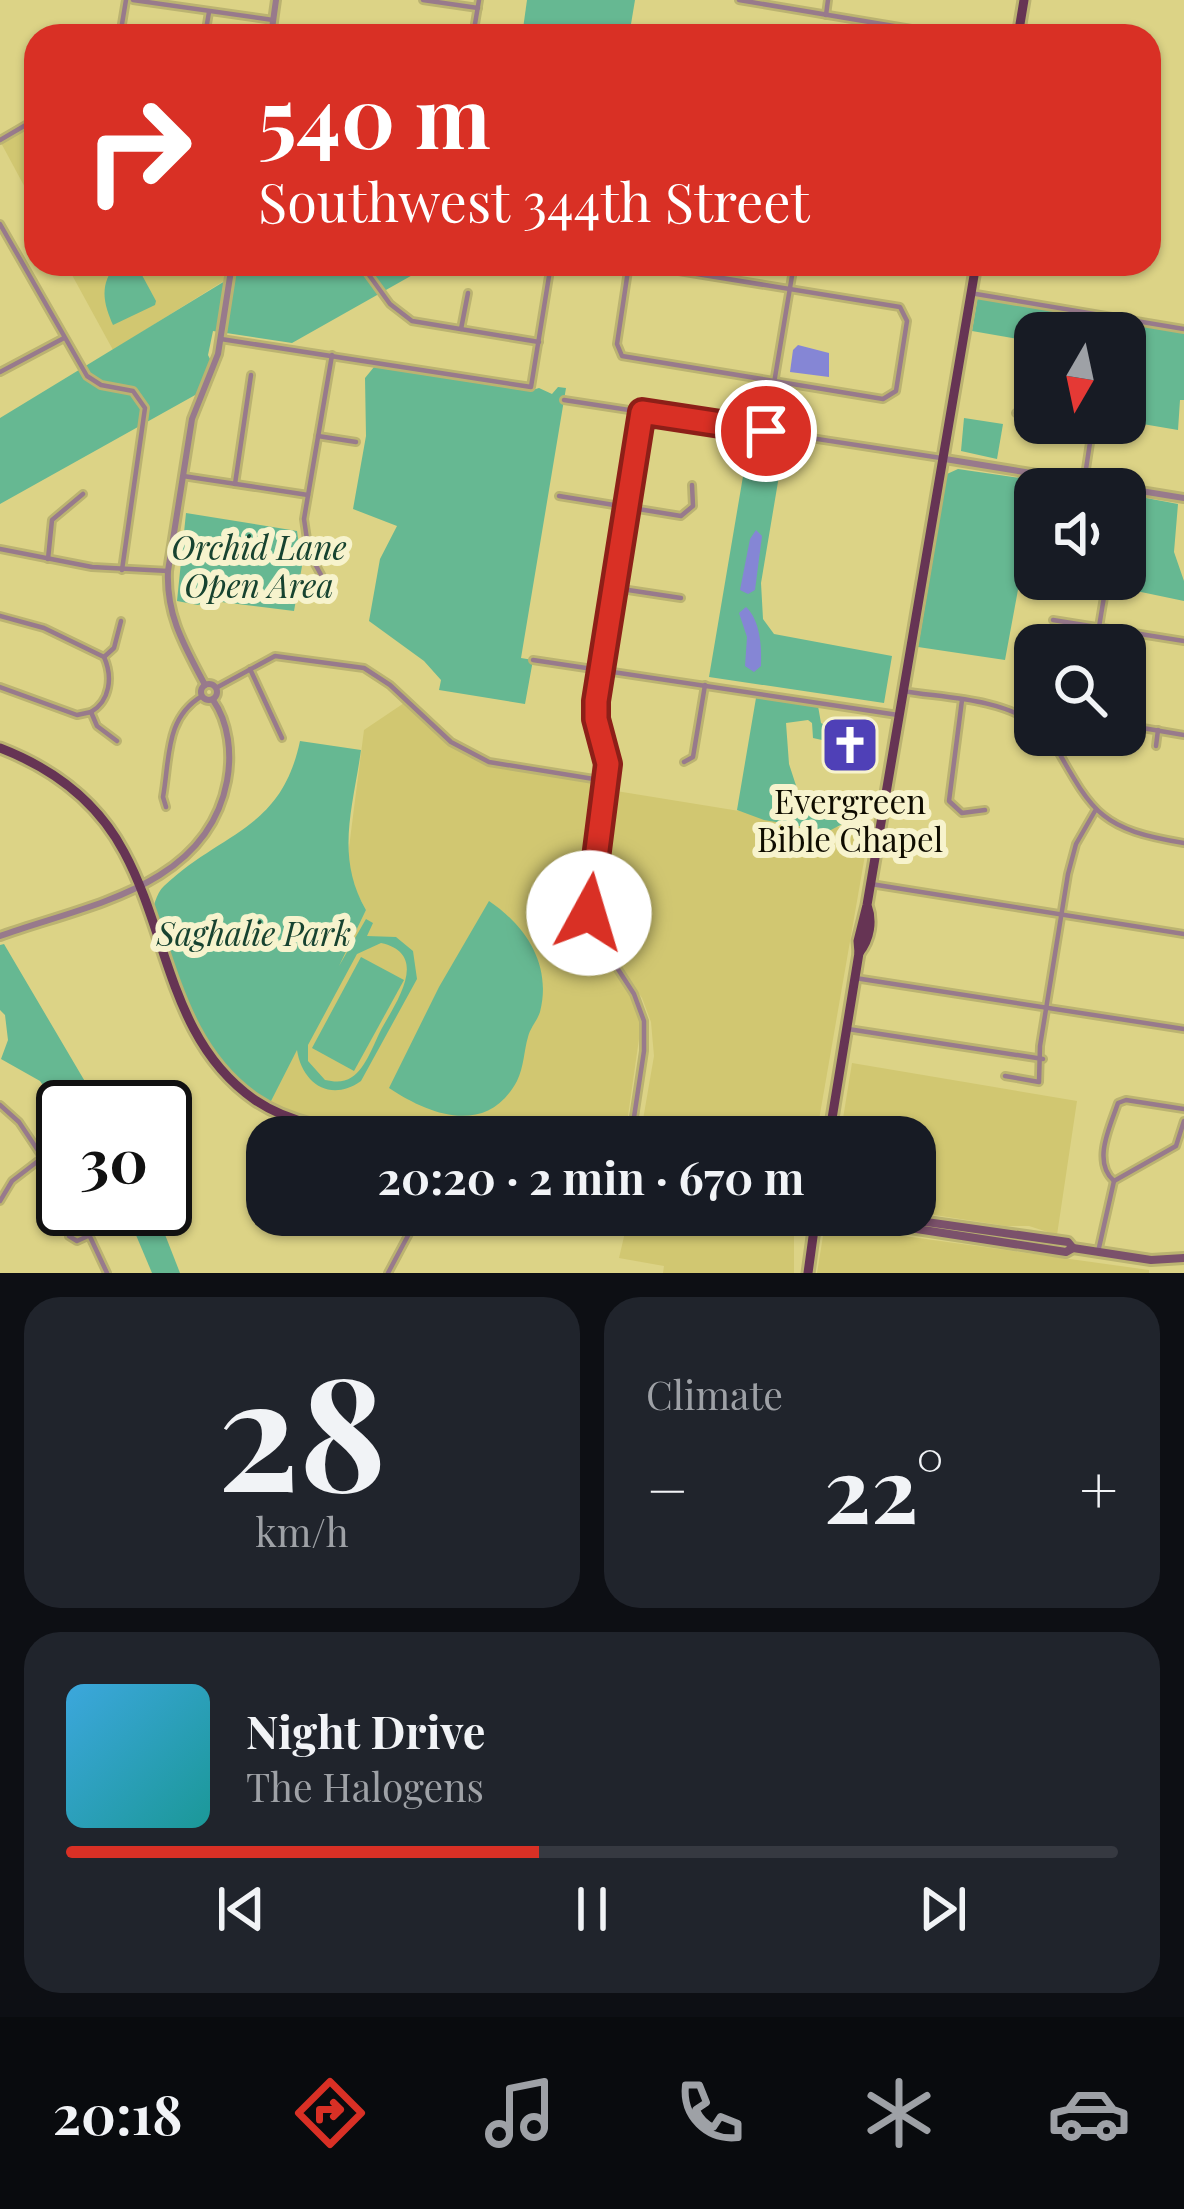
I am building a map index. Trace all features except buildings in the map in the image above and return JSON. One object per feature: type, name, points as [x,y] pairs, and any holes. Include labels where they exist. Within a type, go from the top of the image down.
[{"type":"main road","points":[[832,1116],[860,953],[858,940],[974,276]]},
{"type":"main road","points":[[0,748],[25,758],[80,794],[123,849],[176,995],[201,1043],[256,1101],[288,1116]]},
{"type":"main road","points":[[936,1222],[1150,1260],[1184,1258]]},
{"type":"main road","points":[[944,1233],[949,1228],[967,1231],[972,1227]]},
{"type":"main road","points":[[936,1232],[1066,1252],[1073,1248]]},
{"type":"main road","points":[[808,1273],[813,1236]]},
{"type":"street","points":[[129,0],[273,20]]},
{"type":"street","points":[[272,24],[276,0]]},
{"type":"street","points":[[423,0],[478,4]]},
{"type":"street","points":[[739,0],[880,24]]},
{"type":"street","points":[[826,15],[828,0]]},
{"type":"street","points":[[207,24],[209,11]]},
{"type":"street","points":[[0,224],[24,271]]},
{"type":"street","points":[[27,276],[94,382],[126,388],[138,396],[146,414],[122,570]]},
{"type":"street","points":[[230,276],[211,377],[192,419],[168,571],[173,622],[206,685],[216,688],[265,660],[288,656],[364,668],[471,755],[606,781]]},
{"type":"street","points":[[371,276],[401,314],[421,324],[539,341]]},
{"type":"street","points":[[220,339],[531,387],[549,276]]},
{"type":"street","points":[[631,276],[618,352],[629,358],[883,399],[893,395],[906,313],[900,307],[708,276]]},
{"type":"street","points":[[766,431],[792,276]]},
{"type":"street","points":[[461,329],[468,292]]},
{"type":"street","points":[[970,293],[1184,329]]},
{"type":"street","points":[[0,372],[64,338]]},
{"type":"street","points":[[325,582],[306,540],[308,496],[332,355]]},
{"type":"street","points":[[235,484],[251,375]]},
{"type":"street","points":[[564,400],[1014,470]]},
{"type":"street","points":[[634,1116],[644,1021],[634,994],[594,932],[589,913],[607,760],[595,713],[642,412]]},
{"type":"street","points":[[318,436],[356,442]]},
{"type":"street","points":[[183,476],[308,496]]},
{"type":"street","points":[[559,496],[684,515],[694,503],[692,484]]},
{"type":"street","points":[[1146,492],[1184,498]]},
{"type":"street","points":[[47,559],[52,520],[83,494]]},
{"type":"street","points":[[0,549],[122,570],[168,571]]},
{"type":"street","points":[[615,588],[681,598]]},
{"type":"street","points":[[0,616],[44,628],[104,657],[110,673],[101,705],[76,715],[0,687]]},
{"type":"street","points":[[1053,620],[1076,624]]},
{"type":"street","points":[[104,657],[117,640],[122,621]]},
{"type":"street","points":[[1146,635],[1184,641]]},
{"type":"street","points":[[533,661],[898,716]]},
{"type":"street","points":[[250,669],[282,738]]},
{"type":"street","points":[[166,807],[178,714],[202,696],[206,685]]},
{"type":"street","points":[[684,762],[693,758],[705,685]]},
{"type":"street","points":[[0,936],[138,887],[190,855],[218,812],[229,754],[225,726],[213,700],[216,688]]},
{"type":"street","points":[[902,691],[1014,712]]},
{"type":"street","points":[[202,696],[213,700]]},
{"type":"street","points":[[962,700],[949,801],[962,813],[985,810]]},
{"type":"street","points":[[91,712],[97,726],[118,742]]},
{"type":"street","points":[[1146,728],[1184,735]]},
{"type":"street","points":[[1156,746],[1158,730]]},
{"type":"street","points":[[1061,756],[1095,811],[1122,830],[1184,843]]},
{"type":"street","points":[[1005,1076],[1040,1082],[1040,1046],[1061,915],[1076,844],[1095,811]]},
{"type":"street","points":[[871,884],[1184,934]]},
{"type":"street","points":[[856,978],[1184,1029]]},
{"type":"street","points":[[847,1028],[1042,1059]]},
{"type":"street","points":[[1098,1252],[1114,1181],[1103,1164],[1119,1101],[1184,1109]]},
{"type":"street","points":[[0,1106],[19,1122],[36,1149]]},
{"type":"street","points":[[1114,1181],[1176,1146],[1184,1121]]},
{"type":"street","points":[[0,1201],[12,1181],[36,1163]]},
{"type":"street","points":[[92,1236],[107,1273]]},
{"type":"street","points":[[388,1273],[408,1236]]},
{"type":"shaded area","points":[[24,126],[24,186],[0,141]]},
{"type":"shaded area","points":[[73,276],[230,276],[230,277],[113,350]]},
{"type":"shaded area","points":[[407,701],[451,742],[489,762],[606,781],[588,902],[594,932],[639,1004],[645,1036],[639,1039],[628,1116],[293,1116],[268,1107],[366,910],[347,863],[364,730]]},
{"type":"shaded area","points":[[610,790],[869,832],[820,1116],[644,1116],[654,1056],[651,1022],[642,998],[601,938],[593,912]]},
{"type":"shaded area","points":[[852,1063],[1077,1101],[1057,1235],[1029,1226],[936,1215],[936,1116],[843,1116]]},
{"type":"shaded area","points":[[624,1236],[794,1236],[794,1273],[663,1273],[664,1266],[619,1258]]},
{"type":"shaded area","points":[[823,1236],[904,1236],[1149,1270],[1149,1273],[817,1273]]},
{"type":"green space","points":[[527,0],[635,0],[631,24],[524,24]]},
{"type":"green space","points":[[142,276],[155,305],[113,325],[104,293],[107,278]]},
{"type":"green space","points":[[233,276],[411,276],[292,343],[213,331],[211,361],[197,394],[0,504],[0,418]]},
{"type":"green space","points":[[978,295],[1081,312],[1014,312],[1014,338],[972,331]]},
{"type":"green space","points":[[1146,323],[1184,329],[1184,400],[1180,400],[1178,430],[1146,425]]},
{"type":"green space","points":[[374,367],[529,391],[539,388],[552,394],[558,387],[566,388],[521,658],[533,660],[525,704],[439,690],[441,680],[424,661],[369,621],[380,559],[397,526],[353,509],[366,436],[365,378]]},
{"type":"green space","points":[[964,418],[1003,424],[997,459],[961,451]]},
{"type":"green space","points":[[753,439],[780,443],[783,452],[761,583],[763,619],[774,634],[892,656],[884,703],[709,677]]},
{"type":"green space","points":[[958,469],[1014,477],[1016,600],[1005,660],[918,647],[947,474]]},
{"type":"green space","points":[[1146,498],[1178,504],[1174,552],[1184,581],[1184,601],[1146,593]]},
{"type":"green space","name":"Orchid Lane Open Area","points":[[186,513],[297,531],[302,566],[294,611],[177,601]]},
{"type":"green space","points":[[756,698],[818,706],[821,723],[830,728],[822,740],[813,738],[808,720],[786,723],[789,764],[803,807],[848,821],[829,831],[764,820],[737,810]]},
{"type":"green space","name":"Saghalie Park","points":[[300,741],[361,750],[349,851],[366,910],[339,966],[366,919],[373,923],[367,936],[396,937],[413,951],[417,979],[361,1081],[339,1090],[319,1086],[305,1072],[297,1050],[268,1107],[256,1101],[201,1043],[150,920],[164,886],[264,812],[291,771]],"holes":[[[381,943],[404,957],[406,979],[369,1055],[349,1079],[325,1080],[308,1061],[308,1045],[357,954]]]},
{"type":"green space","points":[[489,901],[525,935],[539,963],[540,1012],[517,1081],[505,1098],[474,1115],[440,1113],[389,1088]]},
{"type":"green space","points":[[4,944],[84,1080],[38,1080],[1,1059],[8,1040],[0,1010],[0,945]]},
{"type":"green space","points":[[361,957],[404,980],[354,1071],[312,1048]]},
{"type":"green space","points":[[136,1236],[166,1236],[180,1273],[152,1273]]},
{"type":"water","points":[[798,345],[829,353],[829,377],[790,372]]},
{"type":"water","points":[[756,530],[762,536],[755,590],[748,594],[740,590]]},
{"type":"water","points":[[746,607],[760,642],[761,666],[754,672],[745,666],[747,637],[739,613]]},
{"type":"place","name":"Evergreen Bible Chapel","points":[[850,745]]},
{"type":"route","points":[[589,913],[608,764],[598,732],[596,701],[642,412],[766,431]]}]
